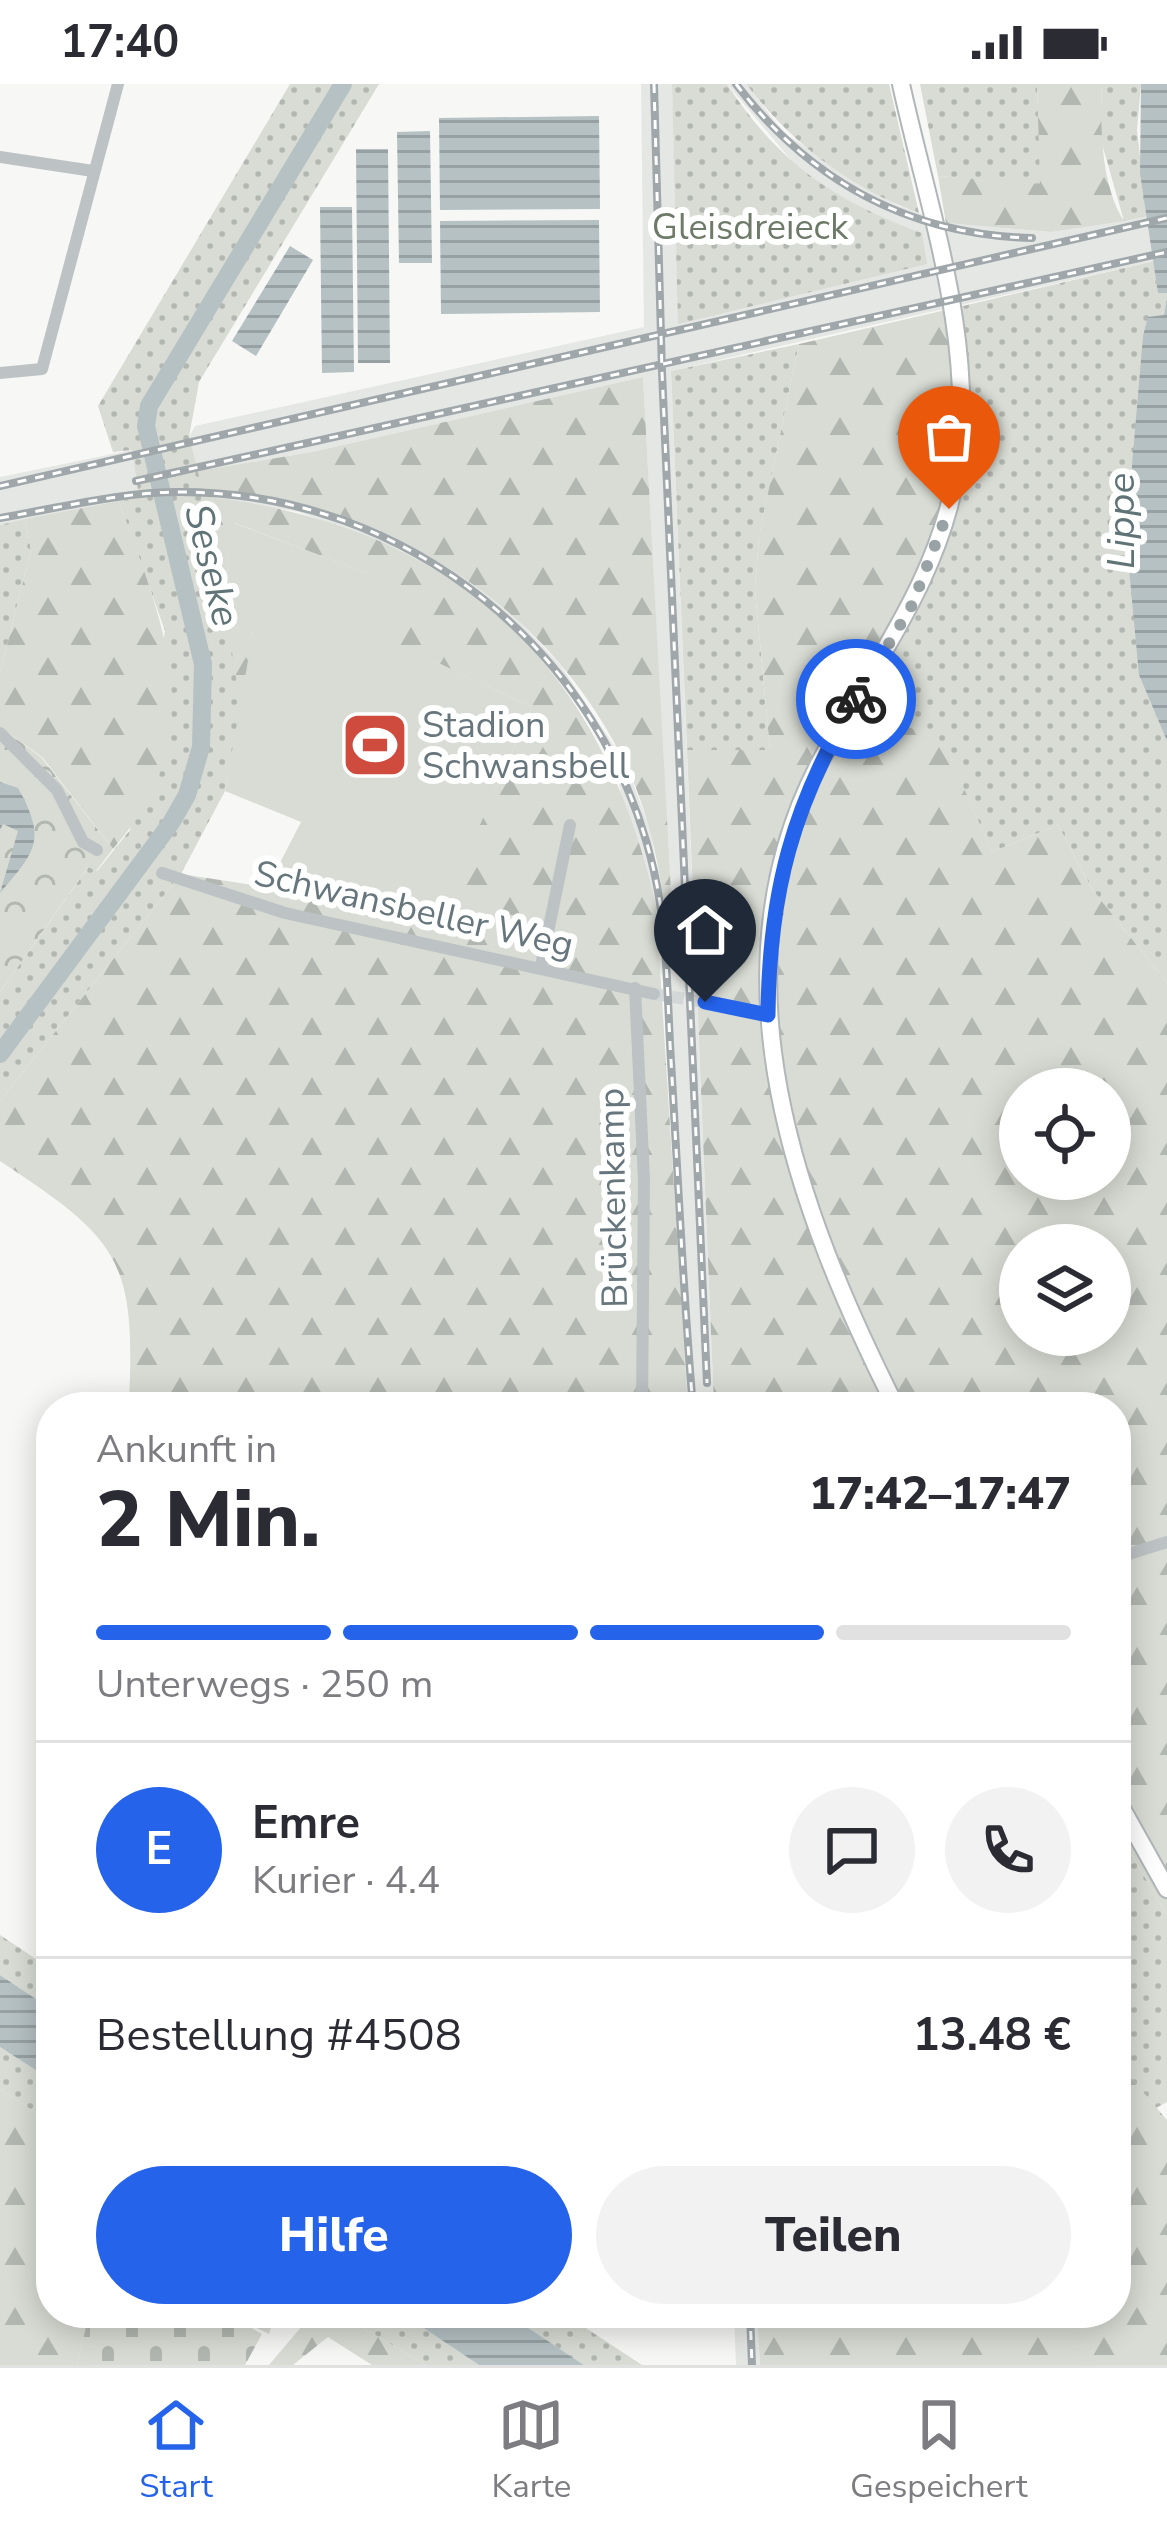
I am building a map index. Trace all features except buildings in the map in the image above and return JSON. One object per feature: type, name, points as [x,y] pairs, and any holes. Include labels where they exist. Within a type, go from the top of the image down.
[{"type":"main road","points":[[889,1392],[844,1297],[800,1179],[772,1065],[768,1015],[774,906],[792,830],[817,769],[926,576],[957,471],[960,363],[901,84]]},
{"type":"main road","points":[[1131,1825],[1167,1889]]},
{"type":"street","points":[[0,373],[42,369],[118,84]]},
{"type":"street","points":[[0,157],[93,171]]},
{"type":"street","points":[[0,734],[57,790],[83,842],[97,850]]},
{"type":"street","points":[[541,966],[570,825]]},
{"type":"street","name":"Schwansbeller Weg","points":[[162,873],[285,913],[654,994]]},
{"type":"street","name":"Brückenkamp","points":[[635,988],[644,1180],[642,1392]]},
{"type":"street","points":[[705,1002],[768,1015]]},
{"type":"street","points":[[1131,1553],[1167,1542]]},
{"type":"shaded area","points":[[641,84],[672,84],[679,323],[775,298],[922,233],[852,207],[796,166],[727,84],[746,84],[784,133],[897,205],[946,223],[1051,232],[1167,212],[1167,258],[671,371],[713,1392],[687,1392],[663,981],[617,775],[587,717],[551,668],[498,616],[445,575],[400,550],[299,512],[201,496],[201,488],[268,494],[378,527],[449,565],[506,607],[561,666],[626,764],[650,829],[674,967],[643,377],[312,452],[198,471],[189,437],[195,426],[644,327]]},
{"type":"shaded area","points":[[1141,84],[1167,84],[1167,293],[1158,293],[1140,173]]},
{"type":"shaded area","points":[[599,116],[600,209],[440,210],[439,118]]},
{"type":"shaded area","points":[[430,131],[432,263],[399,263],[397,132]]},
{"type":"shaded area","points":[[356,149],[388,149],[390,363],[358,363]]},
{"type":"shaded area","points":[[320,207],[352,207],[354,372],[322,373]]},
{"type":"shaded area","points":[[599,220],[600,312],[441,314],[440,221]]},
{"type":"shaded area","points":[[290,246],[313,260],[256,356],[232,341]]},
{"type":"shaded area","points":[[1167,299],[1167,741],[1139,675],[1126,536],[1143,336],[1148,317],[1164,315]]},
{"type":"shaded area","points":[[132,450],[139,498],[0,525],[0,477]]},
{"type":"shaded area","points":[[0,782],[18,788],[35,833],[29,855],[0,893],[18,831],[3,824],[0,830]]},
{"type":"shaded area","points":[[0,1975],[36,1999],[36,2070],[0,2047]]},
{"type":"shaded area","points":[[424,2328],[528,2328],[584,2365],[479,2365]]},
{"type":"shaded area","points":[[735,2328],[758,2328],[760,2365],[736,2365]]},
{"type":"green space","points":[[290,84],[379,84],[199,382],[189,437],[211,518],[243,698],[225,791],[181,874],[0,1101],[0,992],[89,866],[97,871],[130,830],[165,631],[119,501],[139,498],[132,450],[113,452],[98,406]]},
{"type":"green space","name":"Gleisdreieck","points":[[672,84],[727,84],[767,137],[811,176],[862,207],[922,233],[927,264],[678,324]]},
{"type":"green space","points":[[746,84],[889,84],[919,213],[868,190],[823,161]]},
{"type":"green space","points":[[920,84],[1037,84],[1041,185],[938,176]]},
{"type":"green space","points":[[1037,84],[1102,84],[1106,173],[1124,221],[1051,232],[946,223],[938,176],[1040,184]]},
{"type":"green space","points":[[1102,84],[1141,84],[1137,130],[1147,216],[1124,221],[1100,137]]},
{"type":"green space","points":[[1154,261],[1158,292],[1167,293],[1167,299],[1139,675],[1167,741],[1167,983],[1092,889],[1058,825],[992,852],[944,744],[851,702],[950,309]]},
{"type":"green space","points":[[950,309],[955,429],[942,518],[914,585],[851,701],[944,743],[992,852],[1058,825],[1092,889],[1167,983],[1167,1915],[1131,1854],[1131,1392],[713,1392],[687,750],[770,750],[755,590],[759,536],[799,344]]},
{"type":"green space","points":[[799,344],[759,536],[755,590],[770,750],[687,750],[671,371]]},
{"type":"green space","points":[[643,377],[675,967],[671,967],[657,863],[636,787],[591,704],[549,652],[502,607],[450,569],[393,538],[332,514],[201,488],[198,471],[312,452]]},
{"type":"green space","points":[[201,496],[291,512],[371,537],[441,573],[502,620],[554,676],[597,743],[631,819],[656,906],[687,1392],[129,1392],[128,1315],[111,1257],[71,1211],[0,1161],[0,1101],[181,874],[440,914],[532,707],[397,644],[418,593],[235,523],[227,569],[238,630],[253,631],[242,716],[211,518]]},
{"type":"green space","points":[[119,501],[164,636],[171,722],[163,764],[144,806],[113,849],[42,757],[0,727],[0,673],[31,550],[25,519]]},
{"type":"green space","points":[[25,519],[31,550],[0,673],[0,525]]},
{"type":"green space","name":"Stadion Schwansbell","points":[[234,523],[419,593],[398,644],[532,707],[440,915],[266,890],[301,822],[225,791],[253,632],[238,630],[227,569]]},
{"type":"green space","points":[[0,727],[41,757],[113,849],[96,871],[88,867],[0,992]]},
{"type":"green space","points":[[1131,1854],[1167,1915],[1167,2102],[1156,2108],[1131,2079]]},
{"type":"green space","points":[[0,1935],[36,1959],[36,1999],[0,1975]]},
{"type":"green space","points":[[0,2047],[36,2070],[36,2113],[0,2089]]},
{"type":"green space","points":[[1131,2078],[1167,2120],[1167,2365],[760,2365],[758,2328],[1131,2328]]},
{"type":"green space","points":[[0,2089],[36,2113],[36,2328],[86,2328],[77,2365],[0,2365]]},
{"type":"green space","points":[[86,2328],[251,2328],[262,2334],[245,2365],[77,2365]]},
{"type":"green space","points":[[300,2328],[363,2328],[426,2365],[372,2365],[328,2337],[293,2365],[269,2365]]},
{"type":"green space","points":[[363,2328],[424,2328],[479,2365],[426,2365]]},
{"type":"green space","points":[[528,2328],[586,2328],[642,2365],[584,2365]]},
{"type":"waterway","name":"Seseke","points":[[0,1054],[187,795],[201,747],[203,664],[146,426],[149,406],[343,84]]},
{"type":"tunnel","points":[[654,994],[705,1002]]},
{"type":"railway","points":[[654,84],[662,372],[707,1383]]},
{"type":"railway","points":[[736,84],[796,149],[866,196],[944,226],[1032,238]]},
{"type":"railway","points":[[0,486],[1167,218]]},
{"type":"railway","points":[[136,481],[1167,252]]},
{"type":"railway","points":[[0,518],[157,493],[263,499],[343,520],[417,554],[483,599],[542,654],[591,719],[629,792],[654,871],[666,966],[692,1392]]},
{"type":"railway","points":[[751,2328],[752,2365]]},
{"type":"way so far","points":[[856,699],[912,605],[949,509]]},
{"type":"place","name":"Stadion Schwansbell","points":[[375,745]]},
{"type":"route","points":[[705,1002],[768,1015],[774,906],[783,857],[817,769],[856,699]]},
{"type":"water label","name":"Lippe","points":[[1120,521]]}]
